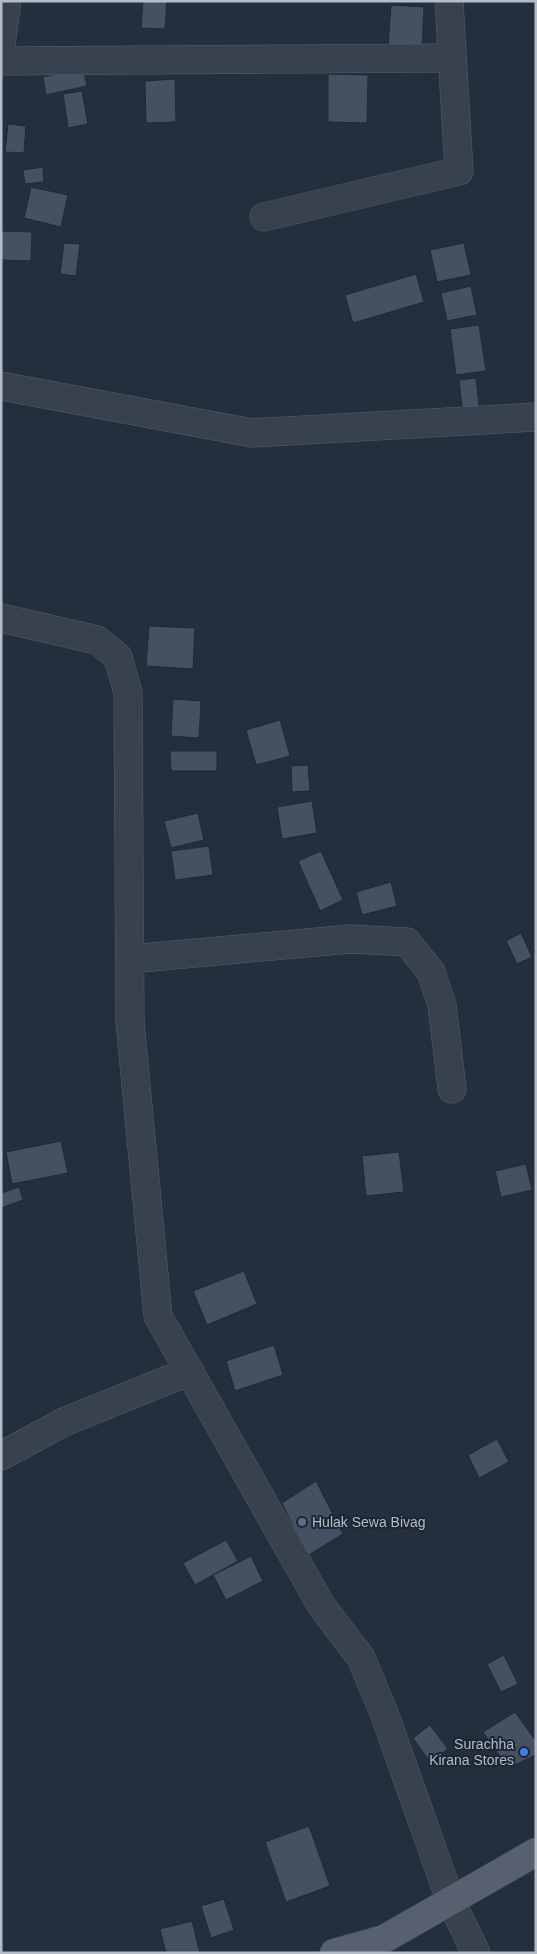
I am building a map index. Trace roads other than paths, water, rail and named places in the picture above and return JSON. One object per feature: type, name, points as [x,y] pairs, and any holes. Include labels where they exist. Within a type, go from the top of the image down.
[{"type":"main road","points":[[334,1953],[384,1939],[450,1899],[536,1852]]},
{"type":"street","points":[[1,44],[7,1]]},
{"type":"street","points":[[264,217],[459,171],[449,1]]},
{"type":"street","points":[[1,62],[452,58]]},
{"type":"street","points":[[1,386],[252,434],[536,417]]},
{"type":"street","points":[[1,618],[97,640],[118,657],[128,693],[130,1022],[158,1316],[321,1605],[361,1658],[384,1713],[450,1899],[476,1953]]},
{"type":"street","points":[[130,959],[350,939],[407,942],[431,972],[442,1005],[452,1089]]},
{"type":"street","points":[[1,1456],[64,1422],[190,1371]]},
{"type":"place","name":"Hulak Sewa Bivag","points":[[302,1522]]},
{"type":"place","name":"Surachha Kirana Stores","points":[[524,1752]]}]
